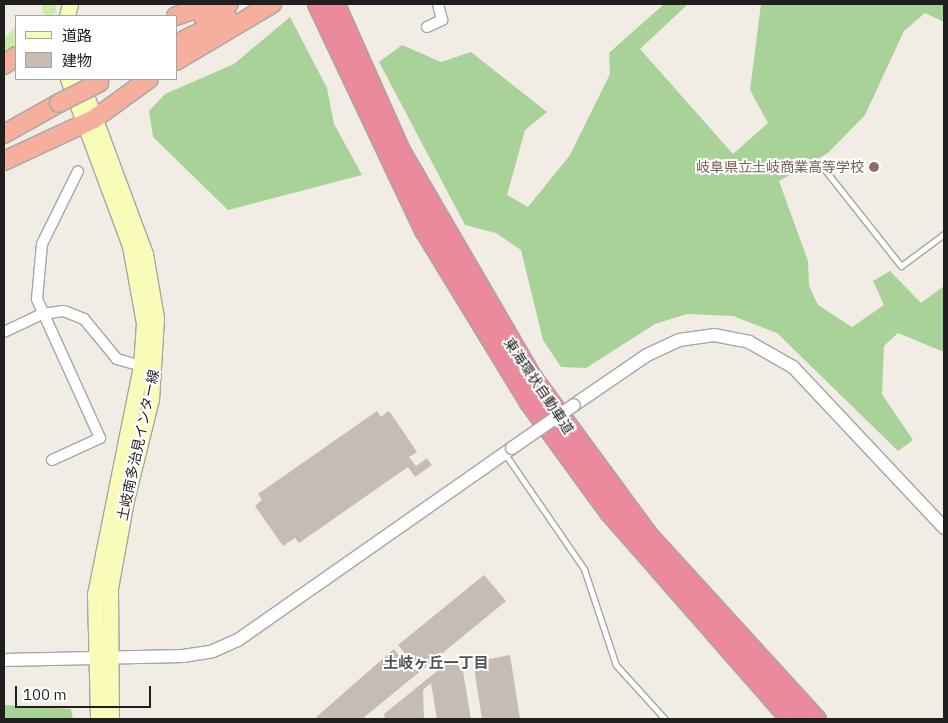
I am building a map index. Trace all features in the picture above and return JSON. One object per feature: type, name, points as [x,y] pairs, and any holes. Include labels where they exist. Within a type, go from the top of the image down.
[{"type":"highway","points":[[178,15],[210,4]]},
{"type":"highway","points":[[178,30],[229,4]]},
{"type":"highway","points":[[178,43],[255,4]]},
{"type":"highway","points":[[178,60],[272,4]]},
{"type":"highway","name":"東海環状自動車道","points":[[317,4],[424,230],[529,402],[609,512],[790,719]]},
{"type":"highway","name":"東海環状自動車道","points":[[335,4],[401,152],[440,225],[558,416],[648,535],[816,719]]},
{"type":"highway","points":[[4,65],[15,57]]},
{"type":"highway","points":[[4,121],[97,80]]},
{"type":"highway","points":[[4,162],[89,122],[147,80]]},
{"type":"highway","points":[[4,134],[57,99]]},
{"type":"main road","points":[[68,80],[89,122]]},
{"type":"main road","points":[[80,80],[89,122]]},
{"type":"main road","name":"土岐南多治見インター線","points":[[89,122],[150,272],[156,318],[149,367],[102,546],[101,657],[98,719]]},
{"type":"main road","name":"土岐南多治見インター線","points":[[101,657],[111,719]]},
{"type":"street","points":[[427,27],[442,20],[438,4]]},
{"type":"street","points":[[4,73],[15,65]]},
{"type":"street","points":[[52,460],[100,438],[42,314],[37,299],[42,244],[78,171]]},
{"type":"street","points":[[4,332],[42,314],[74,313],[94,328],[117,360],[149,367]]},
{"type":"street","points":[[4,660],[183,656],[213,651],[238,640],[647,355],[679,340],[714,335],[749,342],[793,367],[943,525]]},
{"type":"lane","points":[[821,165],[901,266],[944,234]]},
{"type":"lane","points":[[508,451],[584,569],[616,665],[665,719]]},
{"type":"green space","points":[[46,2],[52,2],[56,6],[56,12],[53,15],[45,15],[42,12],[42,6]]},
{"type":"green space","points":[[664,4],[688,4],[640,49],[733,154],[768,123],[750,90],[761,4],[944,4],[944,22],[925,13],[904,31],[865,115],[828,153],[779,181],[808,261],[809,286],[818,305],[852,327],[884,305],[873,281],[890,271],[921,303],[944,286],[944,352],[898,333],[884,346],[882,394],[913,440],[898,451],[777,333],[733,316],[687,314],[655,324],[586,368],[561,367],[543,340],[521,250],[496,233],[465,225],[379,62],[402,45],[441,62],[471,52],[547,112],[525,130],[507,195],[528,207],[570,155],[610,74],[609,53]]},
{"type":"green space","points":[[290,17],[327,88],[334,124],[362,175],[228,210],[153,137],[149,111],[165,94],[234,64]]},
{"type":"green space","points":[[15,27],[15,48],[4,55],[4,39]]},
{"type":"green space","points":[[4,705],[71,709],[73,719],[4,719]]},
{"type":"building","points":[[377,411],[381,417],[388,411],[392,415],[417,452],[409,457],[416,466],[427,458],[432,465],[415,477],[408,467],[299,543],[295,538],[283,546],[255,506],[262,500],[258,494]]},
{"type":"building","points":[[484,575],[506,601],[362,719],[314,719],[394,649],[411,672],[416,667],[398,645]]},
{"type":"building","points":[[510,655],[520,719],[482,719],[474,668],[479,661]]},
{"type":"building","points":[[452,659],[462,665],[471,719],[437,719],[431,683],[423,690],[424,719],[385,719],[384,714]]},
{"type":"place","name":"岐阜県立土岐商業高等学校","points":[[874,167]]},
{"type":"district","name":"土岐ヶ丘一丁目","points":[[436,663]]}]
